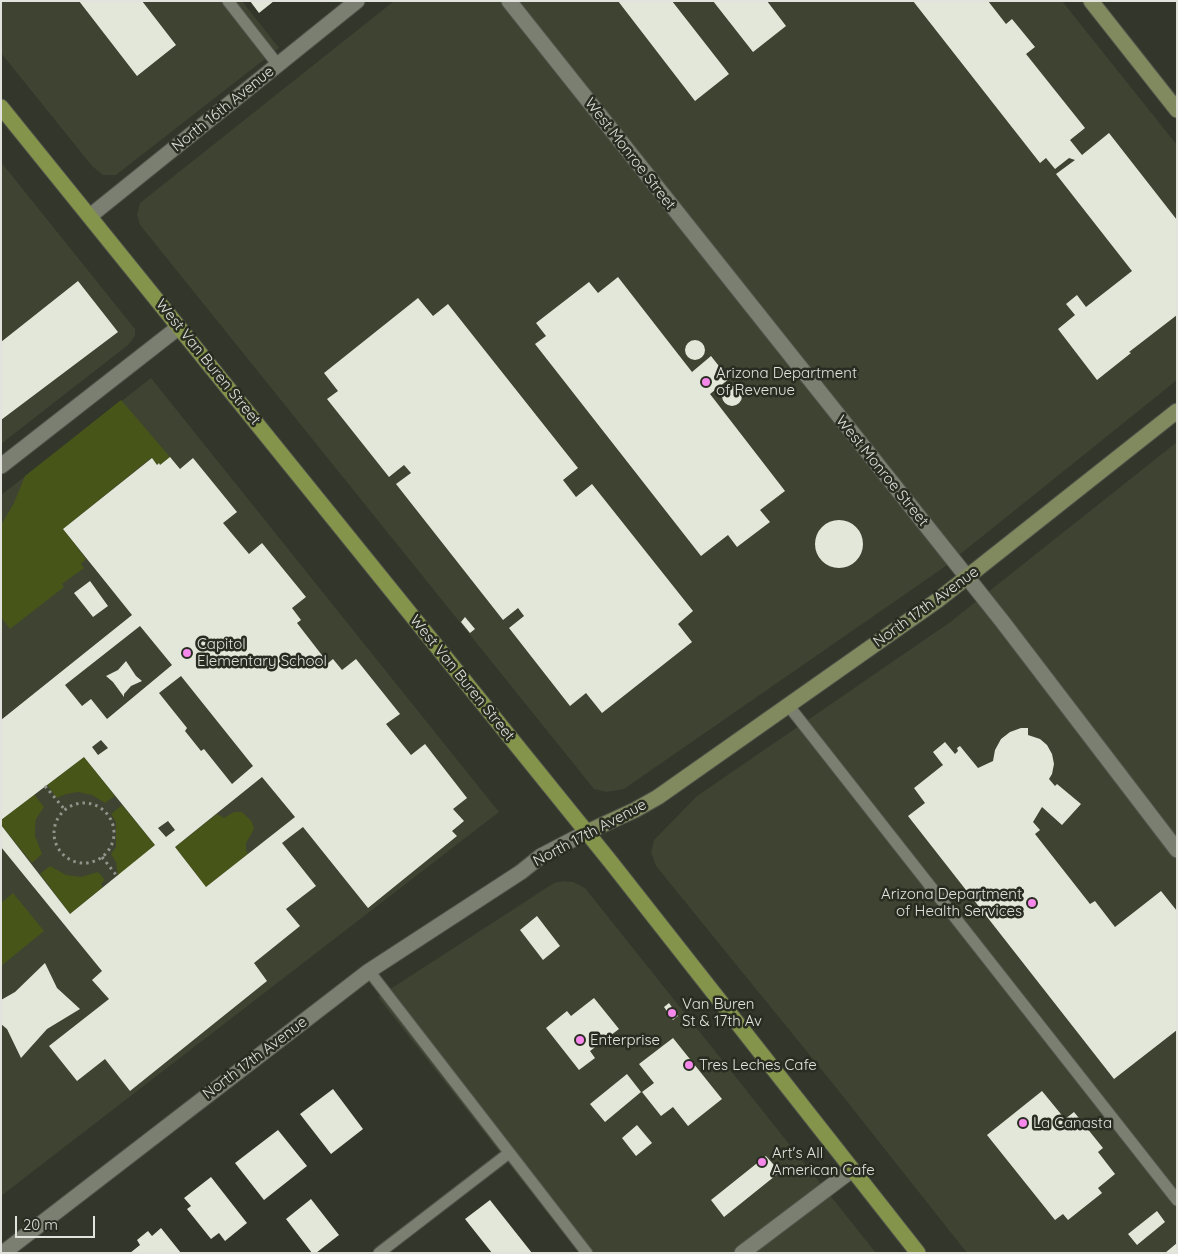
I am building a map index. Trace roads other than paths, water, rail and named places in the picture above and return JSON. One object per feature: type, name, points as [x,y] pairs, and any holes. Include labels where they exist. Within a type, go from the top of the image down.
[{"type":"main road","points":[[1091,1],[1177,110]]},
{"type":"main road","name":"West Van Buren Street","points":[[1,107],[587,832],[918,1253]]},
{"type":"main road","name":"North 17th Avenue","points":[[587,832],[658,797],[930,606],[1177,411]]},
{"type":"street","name":"North 16th Avenue","points":[[90,216],[357,1]]},
{"type":"street","name":"West Monroe Street","points":[[509,1],[1041,670],[1177,850]]},
{"type":"street","points":[[1,466],[179,327]]},
{"type":"street","name":"North 17th Avenue","points":[[3,1253],[369,971],[521,872],[541,856],[587,832]]},
{"type":"street","points":[[742,1253],[852,1170]]},
{"type":"lane","points":[[228,1],[278,65]]},
{"type":"lane","points":[[788,704],[1177,1200]]},
{"type":"lane","points":[[369,971],[588,1253]]},
{"type":"lane","points":[[379,1253],[509,1153]]},
{"type":"place","name":"Arizona Department of Revenue","points":[[706,382]]},
{"type":"place","name":"Capitol Elementary School","points":[[187,653]]},
{"type":"place","name":"Arizona Department of Health Services","points":[[1032,903]]},
{"type":"place","name":"Van Buren St & 17th Av","points":[[672,1013]]},
{"type":"place","name":"Enterprise","points":[[580,1040]]},
{"type":"place","name":"Tres Leches Cafe","points":[[689,1065]]},
{"type":"place","name":"La Canasta","points":[[1023,1123]]},
{"type":"place","name":"Art's All American Cafe","points":[[762,1162]]}]
